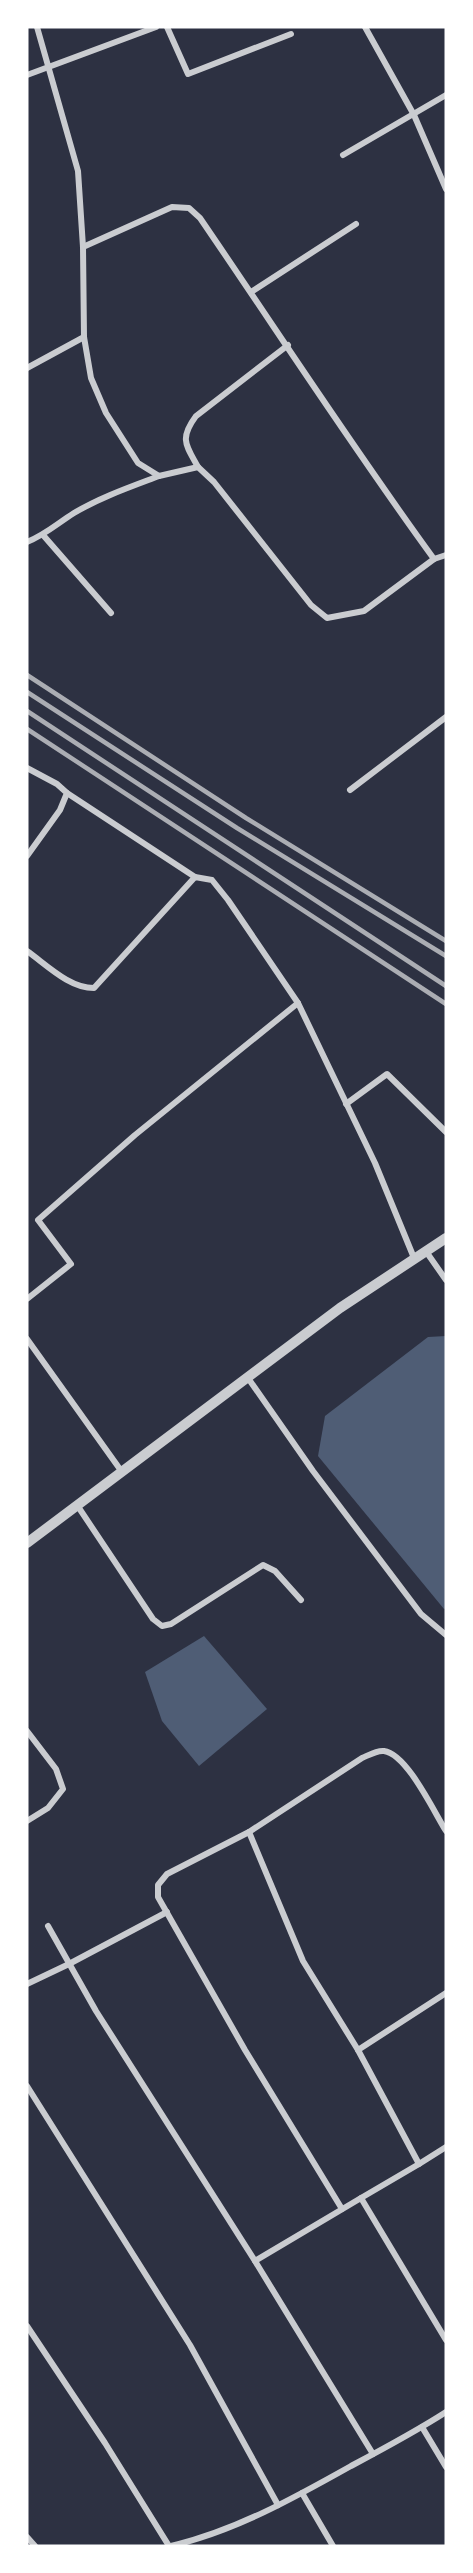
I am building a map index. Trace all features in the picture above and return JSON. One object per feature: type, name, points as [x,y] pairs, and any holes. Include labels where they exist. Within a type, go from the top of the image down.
[{"type":"street","points":[[37,27],[78,171],[83,247],[84,337],[91,378],[106,413],[138,463],[159,476]]},
{"type":"street","points":[[27,75],[156,27]]},
{"type":"street","points":[[167,27],[188,74],[291,34]]},
{"type":"street","points":[[365,27],[414,115],[446,189]]},
{"type":"street","points":[[343,155],[446,95]]},
{"type":"street","points":[[83,247],[172,207],[189,208],[200,218],[288,345],[371,473],[434,559]]},
{"type":"street","points":[[251,292],[356,224]]},
{"type":"street","points":[[27,368],[84,337]]},
{"type":"street","points":[[288,345],[196,416],[187,428],[185,442],[198,467],[214,482],[311,604],[327,618],[364,611],[434,559],[446,555]]},
{"type":"street","points":[[27,542],[44,535],[73,514],[108,495],[159,476],[198,467]]},
{"type":"street","points":[[44,535],[111,613]]},
{"type":"street","points":[[350,790],[446,717]]},
{"type":"street","points":[[27,768],[57,784],[67,793],[195,877],[212,880],[228,900],[298,1003],[375,1163],[414,1257]]},
{"type":"street","points":[[27,856],[60,810],[67,793]]},
{"type":"street","points":[[27,951],[70,982],[82,988],[94,988],[195,877]]},
{"type":"street","points":[[27,1299],[71,1264],[38,1220],[135,1135],[298,1003]]},
{"type":"street","points":[[346,1104],[387,1074],[446,1132]]},
{"type":"street","points":[[28,1539],[122,1473],[340,1308],[446,1238]]},
{"type":"street","points":[[425,1250],[446,1280]]},
{"type":"street","points":[[27,1339],[122,1473]]},
{"type":"street","points":[[248,1378],[421,1614],[446,1635]]},
{"type":"street","points":[[76,1504],[153,1619],[162,1626],[171,1624],[262,1564],[275,1571],[301,1600]]},
{"type":"street","points":[[27,1731],[56,1769],[63,1789],[48,1808],[27,1821]]},
{"type":"street","points":[[342,2209],[245,2050],[166,1912],[158,1897],[158,1885],[167,1874],[249,1833],[362,1758],[382,1750],[403,1761],[446,1831]]},
{"type":"street","points":[[249,1833],[303,1961],[358,2050],[419,2164]]},
{"type":"street","points":[[27,1984],[166,1912]]},
{"type":"street","points":[[48,1926],[96,2012],[255,2261],[373,2454]]},
{"type":"street","points":[[358,2050],[446,1993]]},
{"type":"street","points":[[27,2086],[190,2345],[278,2505]]},
{"type":"street","points":[[255,2261],[446,2147]]},
{"type":"street","points":[[361,2198],[446,2340]]},
{"type":"street","points":[[27,2326],[170,2546],[185,2545],[220,2532],[278,2505],[446,2412]]},
{"type":"street","points":[[422,2427],[446,2468]]},
{"type":"street","points":[[302,2493],[333,2546]]},
{"type":"street","points":[[27,2537],[35,2546]]},
{"type":"water","points":[[446,1336],[446,1608],[444,1609],[318,1456],[325,1416],[428,1337]]},
{"type":"water","points":[[204,1636],[267,1709],[199,1766],[162,1721],[145,1672]]},
{"type":"railway","points":[[27,675],[246,818],[446,941]]},
{"type":"railway","points":[[27,692],[237,828],[446,956]]},
{"type":"railway","points":[[27,711],[446,986]]},
{"type":"railway","points":[[27,729],[446,1004]]}]
